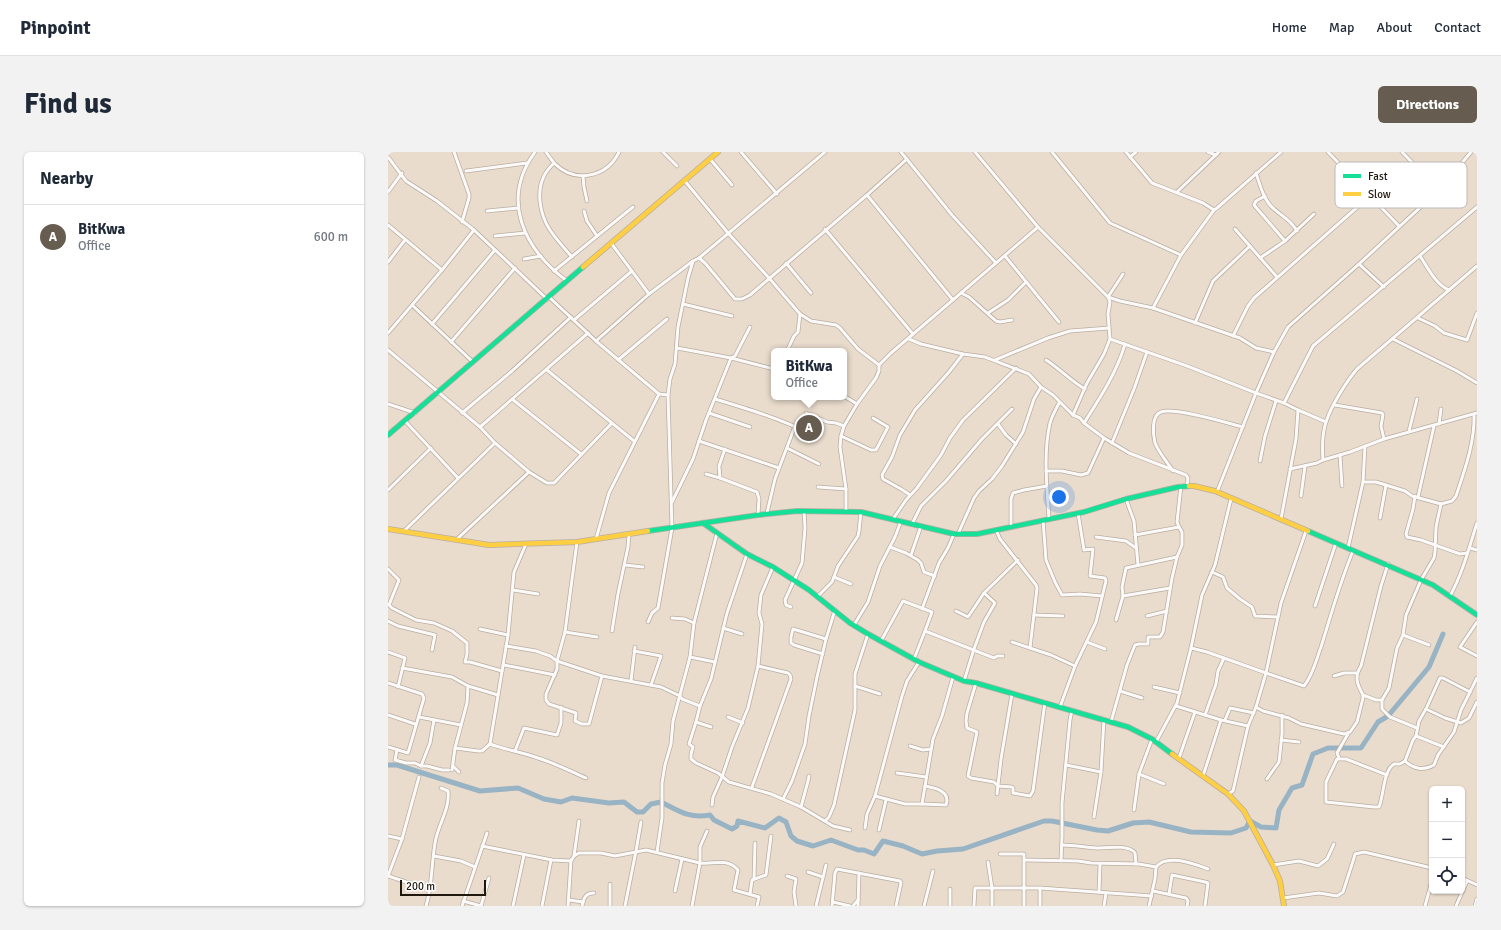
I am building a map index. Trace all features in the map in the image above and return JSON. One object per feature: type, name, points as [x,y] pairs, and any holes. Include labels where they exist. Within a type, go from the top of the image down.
[{"type":"street","points":[[454,152],[469,194],[462,222]]},
{"type":"street","points":[[535,152],[527,163],[519,187],[518,208],[525,233],[540,256],[554,271],[567,281]]},
{"type":"street","points":[[546,152],[554,163],[571,174],[583,176],[591,176],[602,172],[616,159],[620,152]]},
{"type":"street","points":[[550,152],[550,157]]},
{"type":"street","points":[[664,152],[676,166]]},
{"type":"street","points":[[388,435],[718,152]]},
{"type":"street","points":[[741,152],[777,194]]},
{"type":"street","points":[[596,341],[649,294],[699,258],[777,194],[825,152]]},
{"type":"street","points":[[901,152],[952,215],[996,263]]},
{"type":"street","points":[[975,152],[1038,227],[1108,297],[1110,302],[1108,314],[1110,338],[1104,354],[1073,415]]},
{"type":"street","points":[[1052,152],[1110,223],[1181,255]]},
{"type":"street","points":[[1126,152],[1152,183],[1203,203],[1214,210]]},
{"type":"street","points":[[1130,157],[1136,152]]},
{"type":"street","points":[[1208,152],[1216,155]]},
{"type":"street","points":[[1177,192],[1219,152]]},
{"type":"street","points":[[1153,308],[1181,255],[1214,210],[1280,152]]},
{"type":"street","points":[[1328,152],[1338,162]]},
{"type":"street","points":[[1402,152],[1412,162]]},
{"type":"street","points":[[1463,162],[1471,152]]},
{"type":"street","points":[[388,157],[402,173],[406,181],[437,201],[474,230],[618,360],[659,394],[668,395]]},
{"type":"street","points":[[710,159],[732,185]]},
{"type":"street","points":[[699,258],[705,263],[735,299],[742,299],[750,295],[907,159]]},
{"type":"street","points":[[466,171],[527,163]]},
{"type":"street","points":[[554,163],[544,175],[540,187],[540,198],[546,222],[550,230],[572,257]]},
{"type":"street","points":[[388,192],[402,173]]},
{"type":"street","points":[[1256,173],[1265,196],[1274,209],[1291,222],[1297,231]]},
{"type":"street","points":[[583,176],[587,201]]},
{"type":"street","points":[[684,180],[728,233],[800,314],[811,320],[836,325],[858,349],[879,365]]},
{"type":"street","points":[[867,195],[953,300]]},
{"type":"street","points":[[1265,196],[1256,201],[1254,205],[1285,241]]},
{"type":"street","points":[[1284,403],[1314,346],[1477,207]]},
{"type":"street","points":[[487,211],[518,208]]},
{"type":"street","points":[[554,271],[633,208]]},
{"type":"street","points":[[1233,336],[1248,306],[1254,298],[1356,208]]},
{"type":"street","points":[[1382,208],[1399,226]]},
{"type":"street","points":[[1217,492],[1256,393],[1274,352],[1288,327],[1419,208]]},
{"type":"street","points":[[584,211],[587,221],[597,236]]},
{"type":"street","points":[[1260,258],[1285,241],[1314,214]]},
{"type":"street","points":[[388,225],[442,270]]},
{"type":"street","points":[[846,511],[846,490],[840,447],[841,436],[844,426],[857,404],[876,378],[879,371],[879,365],[960,293],[1038,227]]},
{"type":"street","points":[[825,229],[913,334]]},
{"type":"street","points":[[1235,229],[1277,278]]},
{"type":"street","points":[[388,333],[474,230]]},
{"type":"street","points":[[495,236],[525,233]]},
{"type":"street","points":[[388,262],[405,240]]},
{"type":"street","points":[[611,243],[649,294]]},
{"type":"street","points":[[1195,323],[1214,282],[1250,246]]},
{"type":"street","points":[[432,324],[495,250]]},
{"type":"street","points":[[524,259],[540,256]]},
{"type":"street","points":[[1005,256],[1059,322]]},
{"type":"street","points":[[1420,256],[1436,280],[1447,290]]},
{"type":"street","points":[[648,622],[652,614],[658,608],[672,528],[668,395],[670,379],[675,364],[678,328],[693,261]]},
{"type":"street","points":[[786,263],[811,293]]},
{"type":"street","points":[[1359,264],[1384,287]]},
{"type":"street","points":[[1323,460],[1323,438],[1326,422],[1346,382],[1357,369],[1418,318],[1443,296],[1447,290],[1477,266]]},
{"type":"street","points":[[451,342],[515,268]]},
{"type":"street","points":[[1473,270],[1477,274]]},
{"type":"street","points":[[462,412],[632,271]]},
{"type":"street","points":[[1108,297],[1123,274]]},
{"type":"street","points":[[988,313],[1008,300],[1026,282]]},
{"type":"street","points":[[967,288],[970,292],[969,297]]},
{"type":"street","points":[[960,293],[969,297],[996,320],[1000,322],[1012,320]]},
{"type":"street","points":[[1108,297],[1153,308],[1233,336],[1256,348],[1274,352]]},
{"type":"street","points":[[683,304],[732,316]]},
{"type":"street","points":[[412,305],[473,362]]},
{"type":"street","points":[[1418,318],[1435,326],[1444,333],[1467,340],[1477,313]]},
{"type":"street","points":[[788,348],[794,336],[798,332],[800,314]]},
{"type":"street","points":[[618,360],[667,319]]},
{"type":"street","points":[[671,504],[693,459],[709,413],[716,399],[731,358],[735,356],[750,327]]},
{"type":"street","points":[[995,360],[1048,338],[1070,331],[1109,328]]},
{"type":"street","points":[[480,427],[588,333]]},
{"type":"street","points":[[1110,338],[1284,403],[1326,422]]},
{"type":"street","points":[[908,339],[921,344],[963,354],[985,357],[1029,374],[1073,415],[1080,418],[1084,423],[1104,438],[1134,455],[1186,476],[1188,478],[1187,486]]},
{"type":"street","points":[[1393,339],[1457,371],[1476,383]]},
{"type":"street","points":[[1084,423],[1120,360],[1125,344]]},
{"type":"street","points":[[677,348],[731,358],[771,368]]},
{"type":"street","points":[[388,350],[480,427],[495,443],[529,472],[547,483],[554,483],[611,424]]},
{"type":"street","points":[[1112,443],[1147,352]]},
{"type":"street","points":[[910,495],[883,479],[882,475],[890,461],[900,435],[915,410],[963,354]]},
{"type":"street","points":[[1046,360],[1058,367],[1076,384],[1085,389]]},
{"type":"street","points":[[893,519],[941,455],[950,438],[963,420],[1016,368]]},
{"type":"street","points":[[547,370],[611,424],[634,441]]},
{"type":"street","points":[[922,609],[939,563],[946,553],[977,494],[1002,466],[1016,444],[1023,432],[1034,399],[1042,387]]},
{"type":"street","points":[[596,539],[609,493],[659,394]]},
{"type":"street","points":[[847,398],[857,404]]},
{"type":"street","points":[[716,399],[754,410],[796,426],[811,434]]},
{"type":"street","points":[[1409,431],[1417,399]]},
{"type":"street","points":[[512,400],[581,454]]},
{"type":"street","points":[[1260,461],[1265,436],[1276,401]]},
{"type":"street","points":[[1049,519],[1046,471],[1050,421],[1059,403]]},
{"type":"street","points":[[388,404],[415,413]]},
{"type":"street","points":[[1334,405],[1382,413],[1381,426],[1384,438]]},
{"type":"street","points":[[912,524],[921,506],[946,481],[982,439],[1012,409]]},
{"type":"street","points":[[1439,424],[1441,409]]},
{"type":"street","points":[[1281,519],[1296,440],[1298,410]]},
{"type":"street","points":[[1173,471],[1155,440],[1155,420],[1157,414],[1160,412],[1165,411],[1189,414],[1243,427]]},
{"type":"street","points":[[709,413],[750,428]]},
{"type":"street","points":[[806,413],[827,422],[844,426]]},
{"type":"street","points":[[1290,469],[1317,463],[1384,438],[1434,426],[1476,413],[1468,463],[1456,496],[1452,501],[1441,504],[1417,496],[1412,496],[1405,491],[1376,482],[1362,482]]},
{"type":"street","points":[[841,436],[870,450],[876,450],[888,427],[873,418]]},
{"type":"street","points":[[405,421],[458,478]]},
{"type":"street","points":[[998,424],[1006,435],[1016,444]]},
{"type":"street","points":[[768,513],[775,479],[796,426]]},
{"type":"street","points":[[1434,426],[1406,536],[1460,554],[1467,553]]},
{"type":"street","points":[[1046,471],[1062,471],[1085,475],[1088,472],[1104,438]]},
{"type":"street","points":[[699,441],[779,468]]},
{"type":"street","points":[[404,531],[495,443]]},
{"type":"street","points":[[1348,548],[1362,482],[1365,446]]},
{"type":"street","points":[[388,490],[431,448]]},
{"type":"street","points":[[787,448],[818,464]]},
{"type":"street","points":[[720,478],[719,466],[725,449]]},
{"type":"street","points":[[1340,455],[1342,486]]},
{"type":"street","points":[[1301,496],[1305,466]]},
{"type":"street","points":[[456,540],[529,472]]},
{"type":"street","points":[[706,474],[757,492],[759,499],[758,514]]},
{"type":"street","points":[[1380,518],[1386,485]]},
{"type":"street","points":[[1011,527],[1011,499],[1013,493],[1046,486]]},
{"type":"street","points":[[1111,722],[1127,665],[1136,645],[1148,644],[1148,637],[1161,635],[1177,556],[1182,544],[1182,532],[1178,527],[1177,522],[1181,486]]},
{"type":"street","points":[[388,529],[489,545],[577,542],[702,524],[758,514],[804,511],[846,511],[861,512],[956,534],[977,534],[1078,513],[1126,499],[1181,486],[1203,487],[1281,519],[1306,531],[1328,538],[1353,551],[1388,564],[1433,585],[1476,614]]},
{"type":"street","points":[[818,487],[846,490]]},
{"type":"street","points":[[1126,499],[1134,521],[1138,565]]},
{"type":"street","points":[[1134,810],[1139,774],[1154,741],[1176,706],[1191,648],[1202,595],[1212,572],[1224,534],[1231,499]]},
{"type":"street","points":[[1417,728],[1388,716],[1382,709],[1382,700],[1389,688],[1397,648],[1403,635],[1406,615],[1421,580],[1434,558],[1436,527],[1441,504]]},
{"type":"street","points":[[791,607],[786,605],[785,600],[802,563],[805,528],[804,511]]},
{"type":"street","points":[[818,596],[827,588],[834,577],[838,566],[858,536],[861,512]]},
{"type":"street","points":[[1060,706],[1075,666],[1099,615],[1106,579],[1090,576],[1093,549],[1084,550],[1078,513]]},
{"type":"street","points":[[1043,520],[1046,560],[1062,595],[1088,594],[1102,596]]},
{"type":"street","points":[[854,625],[868,602],[880,566],[901,521]]},
{"type":"street","points":[[1450,596],[1464,566],[1477,523]]},
{"type":"street","points":[[702,524],[747,554],[773,567],[794,580],[818,596],[854,625],[868,634],[914,660],[964,681],[1060,706],[1128,727],[1154,741],[1228,794],[1244,811],[1250,820],[1280,881],[1284,906]]},
{"type":"street","points":[[911,555],[921,526]]},
{"type":"street","points":[[1135,535],[1178,527]]},
{"type":"street","points":[[996,530],[1000,539],[1018,560],[1037,588],[1030,648]]},
{"type":"street","points":[[1228,794],[1233,791],[1248,726],[1256,708],[1266,673],[1278,617],[1306,531]]},
{"type":"street","points":[[657,852],[662,818],[662,783],[671,744],[673,721],[690,657],[694,623],[716,533]]},
{"type":"street","points":[[612,631],[618,594],[625,565],[629,534]]},
{"type":"street","points":[[1096,537],[1126,541],[1136,548]]},
{"type":"street","points":[[577,542],[565,632],[557,661],[557,669],[546,694],[546,700],[549,704],[576,713],[575,721],[582,724],[589,724],[602,676]]},
{"type":"street","points":[[1315,606],[1336,543]]},
{"type":"street","points":[[455,748],[482,751],[490,744],[504,665],[514,572],[526,544]]},
{"type":"street","points":[[890,547],[911,555],[921,563],[924,572],[935,576]]},
{"type":"street","points":[[1470,548],[1477,550]]},
{"type":"street","points":[[1191,648],[1207,652],[1304,686],[1308,682],[1316,663],[1341,583],[1353,551]]},
{"type":"street","points":[[747,554],[727,613],[709,686],[700,706],[689,744],[692,747],[690,754],[696,763],[718,773],[729,782],[752,788],[782,799],[801,807],[833,826],[850,830]]},
{"type":"street","points":[[1116,620],[1123,596],[1122,587],[1126,569],[1177,556]]},
{"type":"street","points":[[956,611],[968,617],[984,593],[1018,560]]},
{"type":"street","points":[[1339,758],[1337,752],[1359,718],[1363,695],[1356,678],[1357,672],[1361,666],[1388,564]]},
{"type":"street","points":[[625,565],[643,567]]},
{"type":"street","points":[[712,805],[713,797],[743,723],[754,686],[758,666],[762,624],[759,612],[761,595],[773,567]]},
{"type":"street","points":[[388,569],[399,580],[390,598],[389,605],[392,608],[416,620],[434,623],[452,631],[467,643],[465,662],[502,671]]},
{"type":"street","points":[[1212,572],[1223,577],[1227,588],[1240,599],[1252,606],[1255,616],[1278,617]]},
{"type":"street","points":[[834,577],[851,584]]},
{"type":"street","points":[[1123,596],[1170,588]]},
{"type":"street","points":[[513,590],[528,591],[538,594]]},
{"type":"street","points":[[964,681],[984,622],[995,603],[984,593]]},
{"type":"street","points":[[881,641],[903,601],[932,612],[914,660]]},
{"type":"street","points":[[782,799],[792,781],[805,744],[809,716],[826,639],[835,610]]},
{"type":"street","points":[[1147,616],[1167,611]]},
{"type":"street","points":[[1034,615],[1063,616]]},
{"type":"street","points":[[672,618],[685,619],[694,623]]},
{"type":"street","points":[[388,621],[435,635],[432,650]]},
{"type":"street","points":[[1477,622],[1460,647],[1477,656]]},
{"type":"street","points":[[723,628],[742,634]]},
{"type":"street","points":[[480,629],[508,635]]},
{"type":"street","points":[[823,654],[794,645],[791,637],[793,629],[826,639]]},
{"type":"street","points":[[925,631],[994,658],[997,656],[1002,656]]},
{"type":"street","points":[[565,632],[597,637]]},
{"type":"street","points":[[825,821],[829,817],[834,805],[855,710],[855,674],[868,634]]},
{"type":"street","points":[[1403,635],[1429,645]]},
{"type":"street","points":[[1012,642],[1051,655],[1075,666]]},
{"type":"street","points":[[1087,642],[1105,649]]},
{"type":"street","points":[[506,646],[536,651],[550,656],[557,661],[602,676],[661,687],[680,696],[682,699],[700,706]]},
{"type":"street","points":[[631,681],[635,647]]},
{"type":"street","points":[[634,651],[661,656],[651,685]]},
{"type":"street","points":[[388,652],[405,658],[398,687]]},
{"type":"street","points":[[690,657],[715,662]]},
{"type":"street","points":[[1205,715],[1217,681],[1218,671],[1224,658]]},
{"type":"street","points":[[865,828],[867,814],[875,796],[902,696],[907,681],[919,662]]},
{"type":"street","points":[[504,665],[555,675]]},
{"type":"street","points":[[752,788],[791,679],[788,673],[758,666]]},
{"type":"street","points":[[402,668],[452,677],[468,686],[498,695]]},
{"type":"street","points":[[1334,676],[1344,673],[1357,672]]},
{"type":"street","points":[[922,804],[931,749],[953,676]]},
{"type":"street","points":[[1387,774],[1346,759],[1339,758],[1334,762],[1326,782],[1326,802],[1374,808],[1379,807],[1387,774],[1392,764],[1400,764],[1405,761],[1416,736],[1417,728],[1440,678],[1443,678],[1470,692]]},
{"type":"street","points":[[1405,761],[1414,767],[1426,769],[1434,765],[1438,755],[1454,732],[1461,710],[1477,678]]},
{"type":"street","points":[[388,683],[422,694],[424,698],[419,717],[415,724],[408,753],[388,748]]},
{"type":"street","points":[[976,683],[966,721],[967,728],[977,732],[968,776],[970,778],[994,782],[998,786],[1012,787],[1013,793],[1016,794],[1028,796],[1032,794],[1045,702]]},
{"type":"street","points":[[451,769],[467,703],[468,686]]},
{"type":"street","points":[[855,686],[880,694]]},
{"type":"street","points":[[1154,687],[1180,693]]},
{"type":"street","points":[[1120,691],[1142,698]]},
{"type":"street","points":[[998,794],[1012,694]]},
{"type":"street","points":[[1363,695],[1376,700],[1382,700]]},
{"type":"street","points":[[1426,709],[1461,723],[1469,718],[1477,702]]},
{"type":"street","points":[[1176,706],[1221,720],[1248,726]]},
{"type":"street","points":[[515,751],[524,728],[557,735],[561,723],[561,707]]},
{"type":"street","points":[[1225,720],[1230,708],[1254,713]]},
{"type":"street","points":[[1256,708],[1301,724],[1348,734]]},
{"type":"street","points":[[1060,860],[1062,845],[1062,803],[1072,710]]},
{"type":"street","points":[[1178,758],[1195,712]]},
{"type":"street","points":[[388,715],[415,724]]},
{"type":"street","points":[[1267,779],[1277,767],[1279,762],[1282,716]]},
{"type":"street","points":[[419,717],[461,725]]},
{"type":"street","points":[[728,717],[743,723]]},
{"type":"street","points":[[1094,817],[1101,772],[1104,719]]},
{"type":"street","points":[[421,766],[430,743],[434,720]]},
{"type":"street","points":[[1202,776],[1221,720]]},
{"type":"street","points":[[696,722],[711,727]]},
{"type":"street","points":[[1416,736],[1444,747]]},
{"type":"street","points":[[1281,740],[1299,742]]},
{"type":"street","points":[[490,744],[506,750],[515,751],[538,758],[586,778]]},
{"type":"street","points":[[910,746],[923,750],[931,749]]},
{"type":"street","points":[[397,750],[395,760],[406,763],[415,763],[421,766],[442,770],[451,769],[459,772]]},
{"type":"street","points":[[1066,766],[1101,772]]},
{"type":"street","points":[[897,773],[926,777]]},
{"type":"street","points":[[1139,774],[1164,784]]},
{"type":"street","points":[[801,807],[808,776]]},
{"type":"street","points":[[418,777],[402,839],[388,876],[406,882],[431,887]]},
{"type":"street","points":[[875,796],[905,804],[946,805],[946,796],[943,792],[925,786]]},
{"type":"street","points":[[426,906],[431,887],[436,839],[450,795],[448,791],[441,788]]},
{"type":"street","points":[[879,830],[886,800]]},
{"type":"street","points":[[568,906],[572,858],[579,821]]},
{"type":"street","points":[[625,906],[641,822]]},
{"type":"street","points":[[692,906],[700,863],[700,847],[706,831]]},
{"type":"street","points":[[462,906],[487,833]]},
{"type":"street","points":[[388,836],[402,839]]},
{"type":"street","points":[[754,878],[766,874],[771,836]]},
{"type":"street","points":[[750,894],[752,880],[754,878],[756,843]]},
{"type":"street","points":[[1273,865],[1296,860],[1318,866],[1327,859],[1334,844]]},
{"type":"street","points":[[1062,845],[1081,845],[1098,848],[1110,847],[1131,850],[1135,853],[1136,864]]},
{"type":"street","points":[[482,846],[551,860],[571,861],[572,858],[579,853],[601,853],[615,856],[646,850],[700,863],[708,864],[721,861],[735,866],[738,870],[734,890],[759,897],[757,906]]},
{"type":"street","points":[[1283,898],[1319,893],[1337,896],[1343,892],[1346,887],[1351,864],[1358,852],[1381,855],[1429,867]]},
{"type":"street","points":[[1000,854],[1024,854],[1024,906]]},
{"type":"street","points":[[512,906],[524,855]]},
{"type":"street","points":[[434,856],[461,861],[475,867]]},
{"type":"street","points":[[675,891],[682,858]]},
{"type":"street","points":[[1149,906],[1153,891],[1156,867],[1162,861],[1168,859],[1191,863],[1208,869]]},
{"type":"street","points":[[542,906],[551,860]]},
{"type":"street","points":[[1025,860],[1060,860],[1100,864],[1136,864],[1156,867]]},
{"type":"street","points":[[988,862],[992,888],[992,906]]},
{"type":"street","points":[[1099,892],[1100,864]]},
{"type":"street","points":[[816,906],[826,865]]},
{"type":"street","points":[[858,900],[852,906],[832,904],[837,869],[900,881],[901,883],[896,906]]},
{"type":"street","points":[[924,906],[933,871]]},
{"type":"street","points":[[808,872],[823,877]]},
{"type":"street","points":[[858,906],[859,873]]},
{"type":"street","points":[[1167,894],[1172,875],[1208,883],[1205,906]]},
{"type":"street","points":[[787,876],[796,879],[794,892],[796,906]]},
{"type":"street","points":[[464,901],[481,906],[489,878]]},
{"type":"street","points":[[1456,906],[1467,881],[1477,885]]},
{"type":"street","points":[[610,884],[610,906]]},
{"type":"street","points":[[974,906],[975,888],[1040,888],[1152,896]]},
{"type":"street","points":[[1040,888],[1040,906]]},
{"type":"street","points":[[950,889],[950,906]]},
{"type":"street","points":[[1153,891],[1186,898],[1188,901],[1187,906]]},
{"type":"street","points":[[1425,906],[1429,892]]},
{"type":"street","points":[[569,900],[583,904],[587,893],[594,893]]},
{"type":"street","points":[[1104,906],[1106,893]]},
{"type":"street","points":[[1475,906],[1477,899]]},
{"type":"waterway","points":[[388,765],[397,765],[480,791],[518,788],[544,799],[561,802],[572,798],[609,803],[624,802],[637,812],[643,812],[651,804],[661,802],[690,815],[710,815],[714,820],[732,829],[737,826],[738,821],[765,828],[779,818],[786,822],[791,836],[797,841],[813,846],[831,840],[874,854],[883,841],[903,846],[922,854],[963,849],[1044,821],[1052,821],[1108,831],[1133,823],[1149,822],[1191,832],[1231,833],[1246,828],[1250,821],[1261,827],[1276,828],[1279,810],[1292,788],[1302,785],[1313,754],[1328,748],[1361,748],[1378,722],[1388,716],[1429,667],[1443,634]]},
{"type":"traffic: fast","points":[[388,435],[583,267]]},
{"type":"traffic: fast","points":[[648,531],[758,515],[797,511],[861,512],[954,534],[977,534],[1084,512],[1126,499],[1178,487],[1189,486]]},
{"type":"traffic: fast","points":[[703,523],[747,554],[773,567],[809,590],[850,623],[919,662],[964,681],[976,683],[1128,727],[1152,739],[1172,754]]},
{"type":"traffic: fast","points":[[1308,531],[1433,585],[1477,615]]},
{"type":"traffic: slow","points":[[583,267],[718,152]]},
{"type":"traffic: slow","points":[[1189,486],[1215,491],[1308,531]]},
{"type":"traffic: slow","points":[[388,529],[489,545],[577,542],[648,531]]},
{"type":"traffic: slow","points":[[1172,754],[1228,794],[1244,811],[1280,881],[1284,906]]},
{"type":"place","name":"BitKwa","points":[[809,428]]}]
